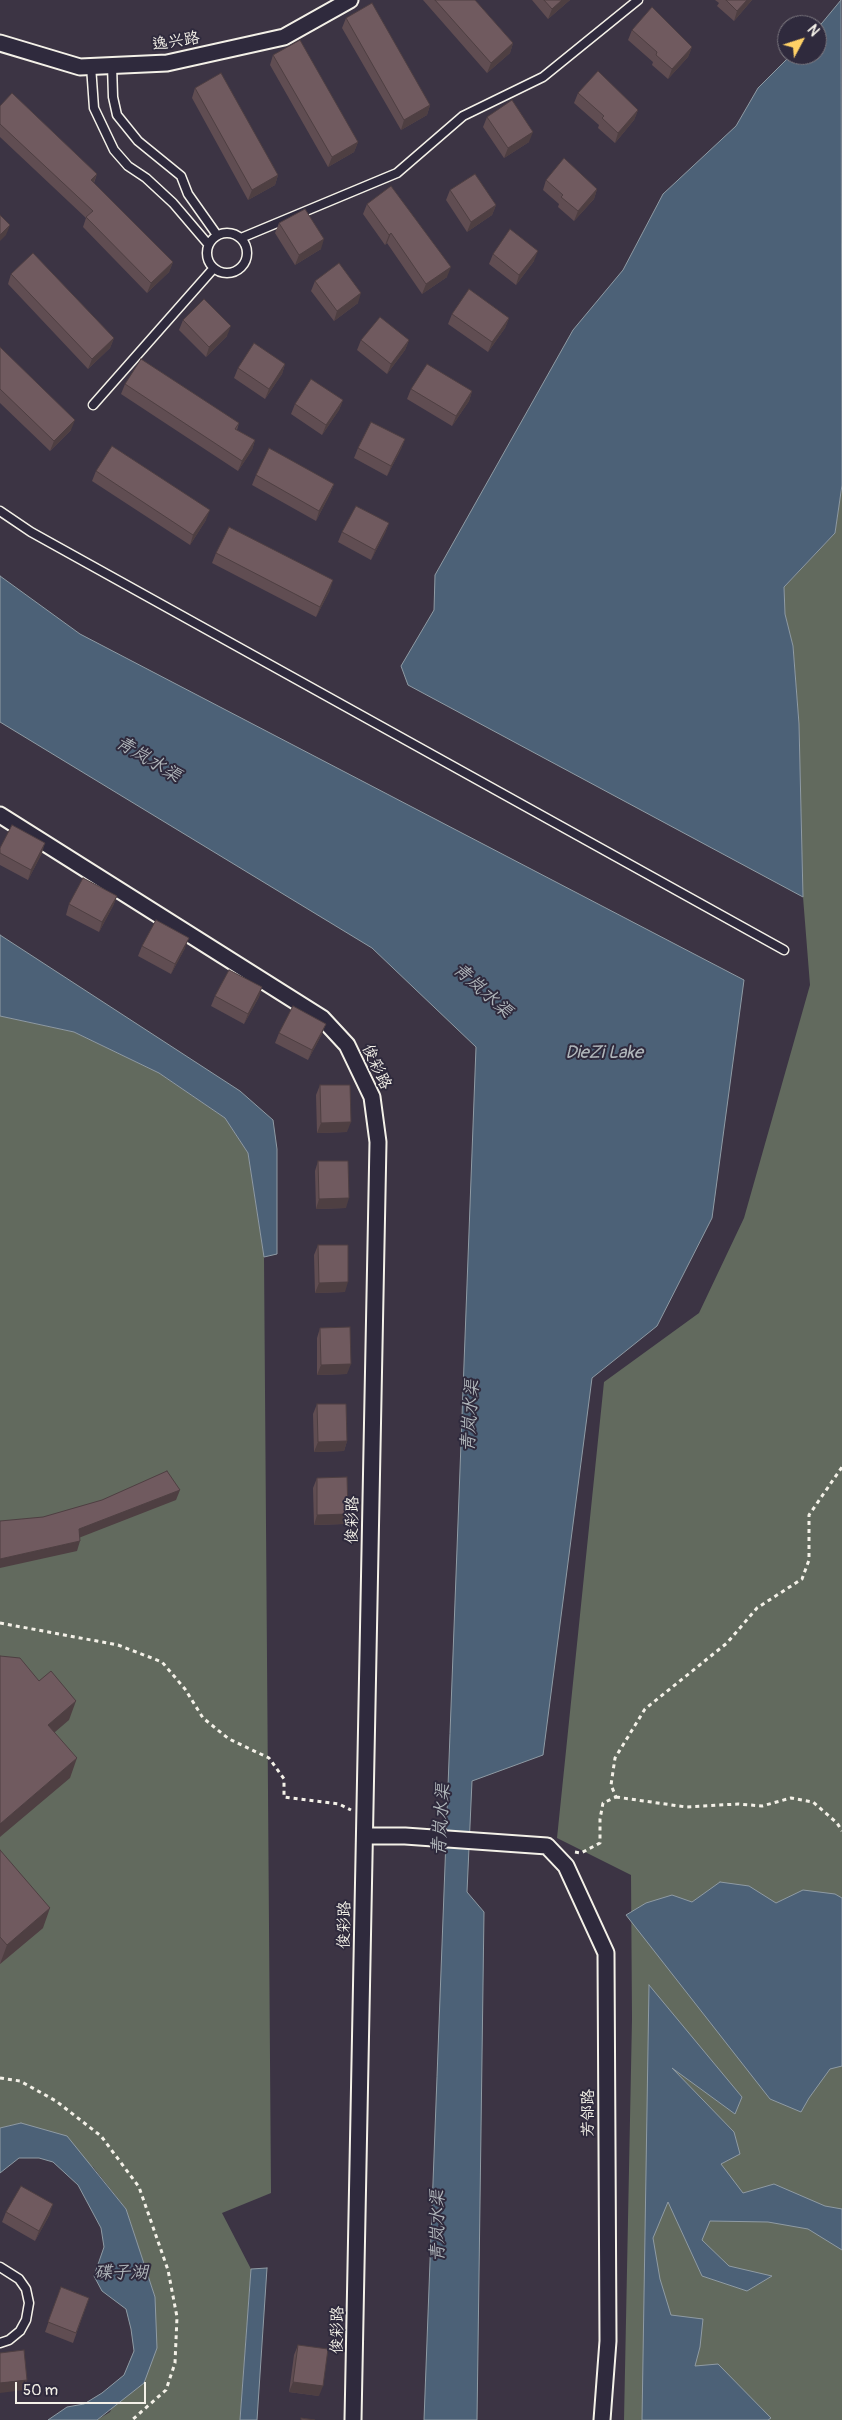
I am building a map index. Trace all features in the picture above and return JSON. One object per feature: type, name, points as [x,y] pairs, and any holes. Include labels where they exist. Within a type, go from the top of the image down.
[{"type":"street","name":"逸兴路","points":[[0,43],[80,66],[167,64],[284,37],[350,0]]},
{"type":"street","name":"俊彩路","points":[[0,815],[322,1018],[347,1045],[372,1097],[378,1142],[353,2420]]},
{"type":"street","name":"芳邻路","points":[[365,1836],[405,1836],[547,1846],[566,1866],[606,1953],[608,2341],[602,2420]]},
{"type":"lane","points":[[241,238],[397,173],[463,116],[543,77],[638,0]]},
{"type":"lane","points":[[112,65],[113,97],[117,115],[138,141],[181,176],[188,194],[217,235]]},
{"type":"lane","points":[[91,66],[94,108],[114,150],[128,166],[146,178],[173,202],[208,244]]},
{"type":"lane","points":[[229,233],[241,238],[247,250],[247,258],[239,269],[226,274],[213,269],[206,257],[208,244],[217,235],[229,233]]},
{"type":"lane","points":[[93,405],[213,269]]},
{"type":"lane","points":[[0,511],[39,537],[784,950]]},
{"type":"lane","points":[[0,2267],[19,2279],[26,2289],[29,2303],[26,2320],[20,2331],[9,2340],[0,2343]]},
{"type":"path","points":[[616,1797],[611,1785],[615,1758],[645,1709],[727,1643],[757,1608],[802,1579],[809,1560],[809,1515],[842,1467]]},
{"type":"path","points":[[0,1622],[118,1645],[162,1662],[185,1688],[203,1718],[229,1740],[269,1758],[284,1778],[284,1797],[339,1804],[365,1817]]},
{"type":"path","points":[[573,1851],[581,1853],[600,1843],[600,1819],[604,1803],[616,1797],[686,1807],[738,1804],[762,1806],[791,1798],[813,1802],[837,1823],[842,1831]]},
{"type":"path","points":[[0,2078],[20,2081],[56,2100],[101,2136],[139,2187],[168,2270],[178,2317],[175,2363],[166,2390],[132,2420]]},
{"type":"shaded area","points":[[842,485],[842,2420],[624,2420],[632,2019],[631,1875],[557,1838],[604,1382],[699,1313],[744,1218],[810,985],[803,897],[799,724],[793,646],[785,614],[784,587],[835,533]]},
{"type":"shaded area","points":[[0,1016],[74,1032],[159,1073],[225,1118],[248,1153],[264,1257],[271,2193],[222,2213],[251,2269],[240,2420],[97,2420],[110,2412],[155,2297],[126,2209],[93,2167],[21,2123],[0,2128]]},
{"type":"water","points":[[841,0],[842,485],[835,533],[784,587],[785,614],[793,646],[799,724],[803,897],[408,685],[401,666],[434,610],[435,575],[573,330],[623,270],[663,194],[736,126],[758,88],[781,65],[827,65],[827,17]]},
{"type":"water","name":"DieZi Lake","points":[[0,576],[80,634],[744,980],[712,1218],[657,1326],[592,1378],[543,1755],[472,1781],[467,1892],[484,1912],[477,2420],[424,2420],[476,1047],[372,948],[0,722]]},
{"type":"water","points":[[0,935],[240,1091],[273,1120],[277,1149],[277,1254],[264,1257],[248,1153],[225,1118],[159,1073],[74,1032],[0,1016]]},
{"type":"water","points":[[720,1882],[749,1886],[776,1903],[803,1890],[835,1894],[842,1898],[842,2066],[830,2069],[801,2112],[770,2099],[626,1915],[646,1903],[672,1895],[692,1902]]},
{"type":"water","points":[[649,1985],[742,2097],[735,2114],[672,2068],[734,2132],[740,2154],[721,2164],[743,2193],[774,2184],[825,2206],[842,2209],[842,2250],[808,2229],[768,2222],[710,2221],[702,2240],[729,2266],[772,2276],[747,2291],[702,2276],[668,2202],[653,2238],[660,2279],[671,2315],[703,2319],[700,2347],[695,2366],[718,2364],[771,2418],[768,2420],[642,2420]]},
{"type":"water","name":"碟子湖","points":[[21,2123],[67,2136],[126,2209],[155,2297],[157,2348],[144,2383],[97,2420],[48,2420],[67,2407],[84,2404],[102,2393],[124,2375],[134,2351],[126,2309],[102,2291],[94,2276],[104,2247],[101,2228],[78,2185],[53,2162],[39,2158],[19,2158],[0,2173],[0,2128]]},
{"type":"water","points":[[267,2268],[257,2420],[240,2420],[251,2269]]},
{"type":"building","points":[[435,0],[475,0],[513,43],[491,63]]},
{"type":"building","points":[[544,0],[562,0],[552,9]]},
{"type":"building","points":[[726,0],[747,0],[737,11]]},
{"type":"building","points":[[372,3],[430,105],[404,120],[346,18]]},
{"type":"building","points":[[652,7],[692,47],[672,69],[656,55],[657,52],[632,30]]},
{"type":"building","points":[[300,40],[358,142],[332,157],[273,55]]},
{"type":"building","points":[[598,71],[638,110],[618,133],[602,118],[604,116],[578,93]]},
{"type":"building","points":[[221,73],[278,175],[252,190],[195,88]]},
{"type":"building","points":[[12,93],[97,174],[91,180],[173,262],[151,283],[86,217],[93,211],[0,124],[0,106]]},
{"type":"building","points":[[512,100],[533,132],[508,148],[487,117]]},
{"type":"building","points":[[564,158],[597,189],[578,211],[561,197],[563,195],[546,180]]},
{"type":"building","points":[[475,174],[496,205],[471,222],[450,190]]},
{"type":"building","points":[[391,186],[451,267],[426,284],[391,233],[389,235],[367,204]]},
{"type":"building","points":[[305,209],[324,239],[299,255],[279,223]]},
{"type":"building","points":[[0,215],[10,225],[0,235]]},
{"type":"building","points":[[510,229],[538,251],[519,275],[493,254]]},
{"type":"building","points":[[33,253],[114,338],[92,359],[11,274]]},
{"type":"building","points":[[339,263],[361,293],[337,311],[315,281]]},
{"type":"building","points":[[469,289],[509,318],[492,342],[452,314]]},
{"type":"building","points":[[204,299],[231,326],[209,347],[183,320]]},
{"type":"building","points":[[380,317],[409,340],[391,364],[361,340]]},
{"type":"building","points":[[254,343],[285,364],[269,389],[238,368]]},
{"type":"building","points":[[0,347],[75,420],[54,441],[0,389]]},
{"type":"building","points":[[141,359],[239,423],[235,429],[255,440],[242,461],[125,384]]},
{"type":"building","points":[[427,364],[472,391],[456,416],[411,389]]},
{"type":"building","points":[[311,379],[343,400],[326,425],[295,404]]},
{"type":"building","points":[[371,422],[405,439],[391,466],[358,448]]},
{"type":"building","points":[[112,446],[210,510],[193,535],[96,471]]},
{"type":"building","points":[[269,448],[334,484],[319,511],[256,475]]},
{"type":"building","points":[[356,506],[389,523],[375,550],[342,532]]},
{"type":"building","points":[[229,527],[333,580],[320,607],[216,553]]},
{"type":"building","points":[[12,825],[45,843],[31,870],[0,853],[0,848]]},
{"type":"building","points":[[83,878],[117,896],[102,922],[69,904]]},
{"type":"building","points":[[156,920],[189,938],[175,964],[142,946]]},
{"type":"building","points":[[229,970],[262,987],[248,1014],[215,996]]},
{"type":"building","points":[[293,1006],[326,1024],[312,1050],[279,1033]]},
{"type":"building","points":[[320,1085],[350,1085],[351,1122],[321,1123]]},
{"type":"building","points":[[318,1161],[348,1161],[349,1198],[319,1199]]},
{"type":"building","points":[[318,1245],[348,1245],[348,1282],[319,1283]]},
{"type":"building","points":[[350,1327],[351,1364],[321,1365],[320,1328]]},
{"type":"building","points":[[317,1404],[346,1404],[347,1441],[318,1442]]},
{"type":"building","points":[[167,1471],[180,1490],[79,1529],[80,1541],[0,1559],[0,1521],[43,1517],[102,1500]]},
{"type":"building","points":[[347,1477],[348,1514],[317,1515],[317,1478]]},
{"type":"building","points":[[0,1656],[20,1658],[39,1681],[51,1671],[76,1701],[48,1725],[77,1758],[0,1824]]},
{"type":"building","points":[[0,1850],[50,1908],[7,1945],[0,1937]]},
{"type":"building","points":[[21,2186],[53,2204],[39,2231],[6,2212]]},
{"type":"building","points":[[61,2287],[89,2298],[76,2333],[48,2322]]},
{"type":"building","points":[[298,2345],[328,2349],[323,2386],[293,2382]]},
{"type":"building","points":[[24,2350],[27,2380],[0,2383],[0,2353]]},
{"type":"water label","name":"青岚水渠","points":[[148,760]]},
{"type":"water label","name":"青岚水渠","points":[[482,991]]},
{"type":"water label","name":"青岚水渠","points":[[471,1416]]},
{"type":"water label","name":"青岚水渠","points":[[442,1820]]},
{"type":"water label","name":"青岚水渠","points":[[438,2226]]}]
